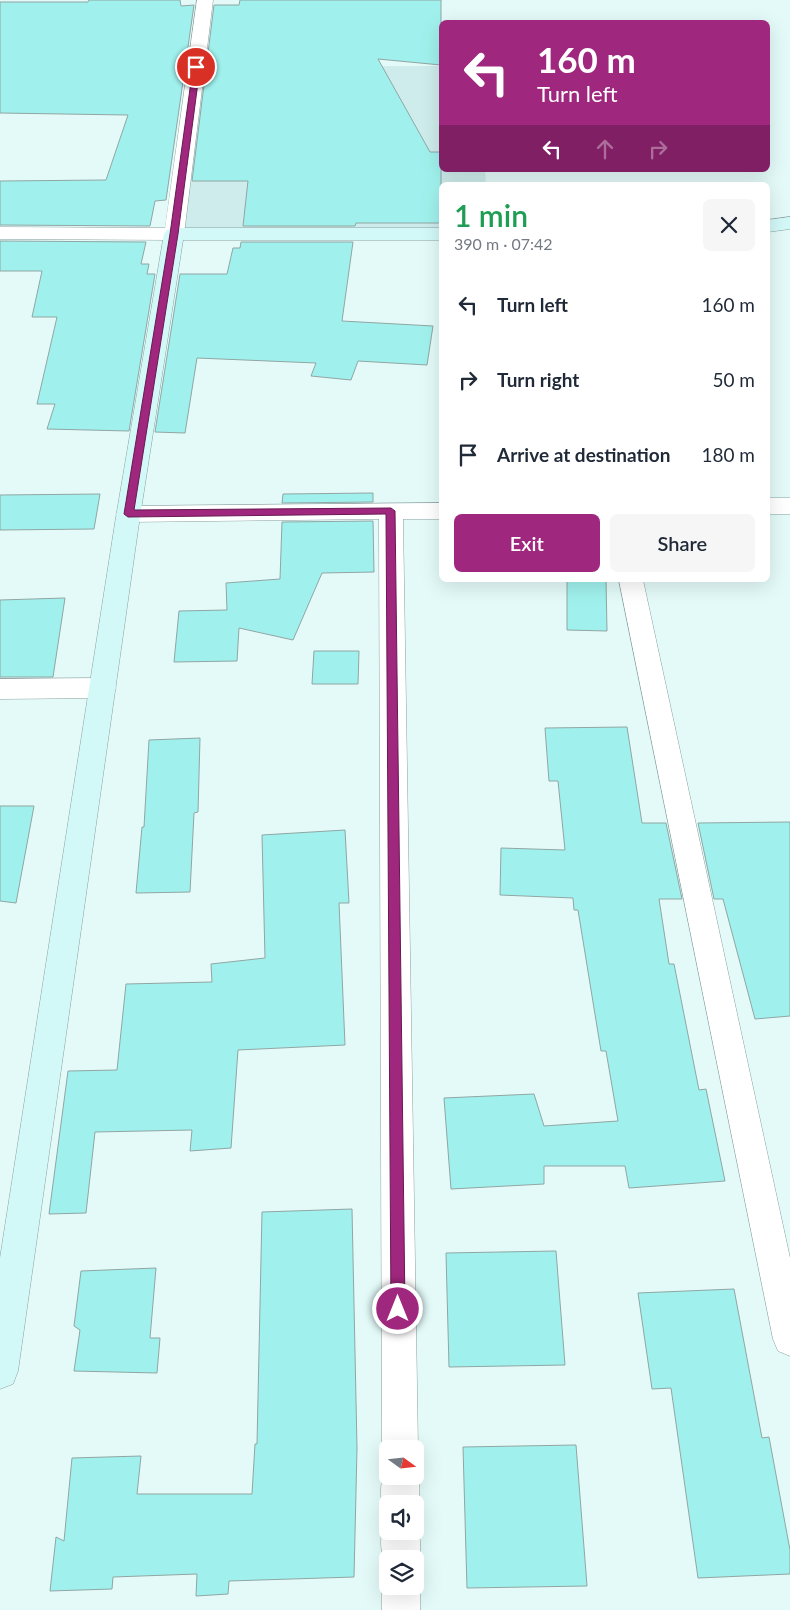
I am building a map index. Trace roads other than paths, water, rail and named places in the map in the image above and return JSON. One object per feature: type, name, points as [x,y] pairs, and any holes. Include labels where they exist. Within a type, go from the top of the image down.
[{"type":"street","points":[[0,1370],[128,514],[174,234],[205,0]]},
{"type":"street","points":[[770,226],[790,223]]},
{"type":"street","points":[[0,233],[439,234]]},
{"type":"street","points":[[770,506],[790,506]]},
{"type":"street","points":[[391,511],[400,1440]]},
{"type":"street","points":[[128,514],[439,511]]},
{"type":"street","points":[[631,582],[790,1339]]},
{"type":"street","points":[[0,689],[103,688]]},
{"type":"street","points":[[401,1595],[401,1610]]}]
